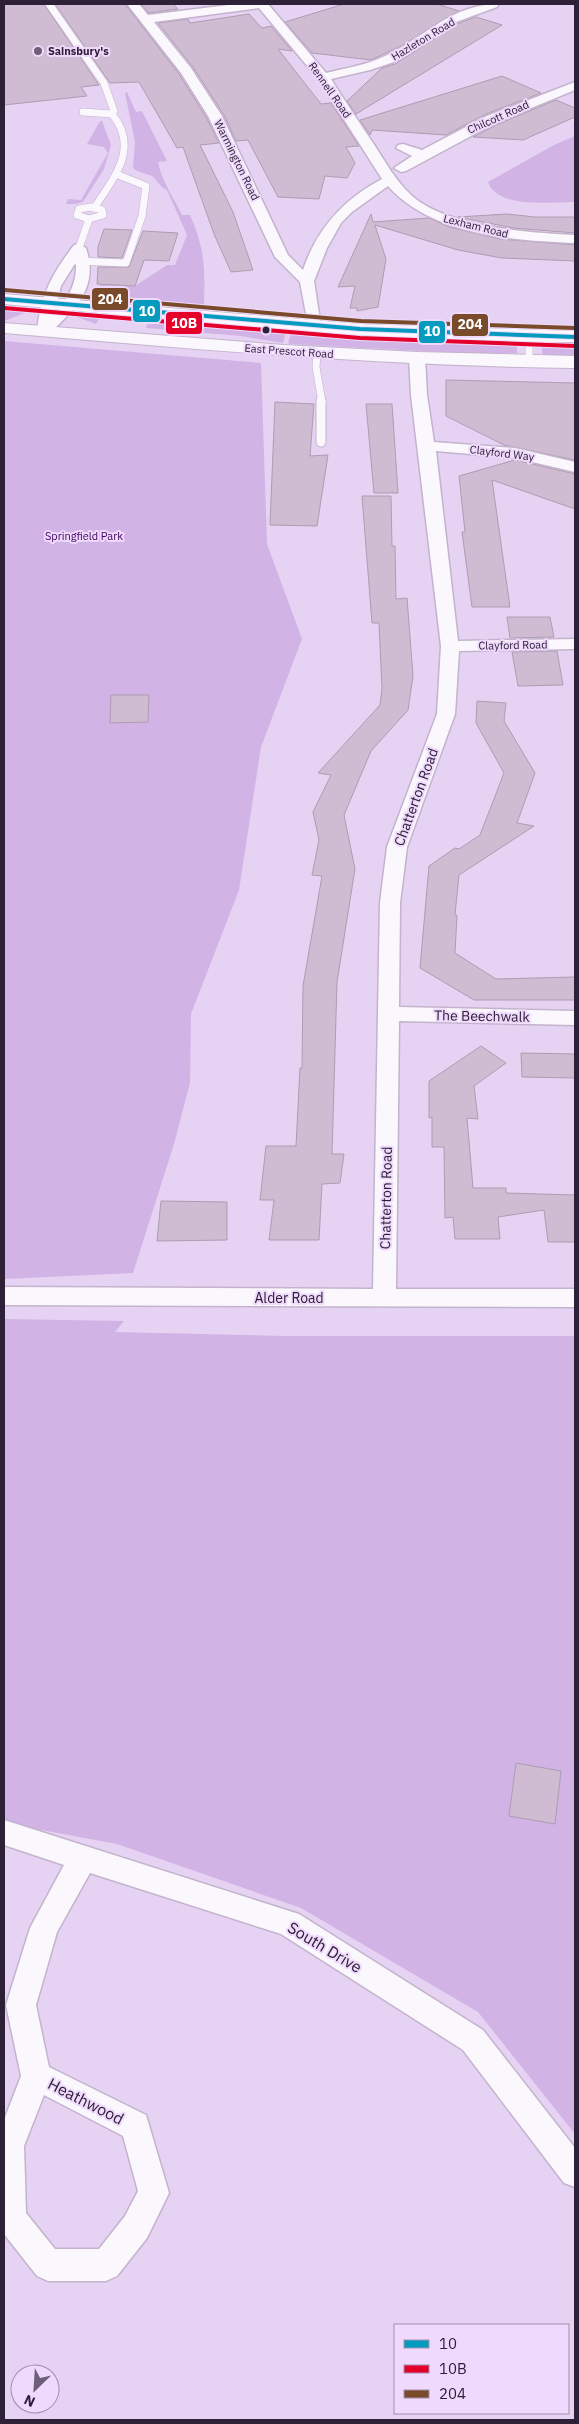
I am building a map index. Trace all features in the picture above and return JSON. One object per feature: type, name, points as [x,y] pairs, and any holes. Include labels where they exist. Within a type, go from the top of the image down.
[{"type":"highway","name":"East Prescot Road","points":[[4,299],[314,327],[529,337],[575,337]]},
{"type":"highway","name":"East Prescot Road","points":[[4,328],[316,353],[529,362],[575,362]]},
{"type":"street","name":"Warmington Road","points":[[133,4],[186,71],[215,116],[282,256],[307,281]]},
{"type":"street","points":[[147,20],[262,4]]},
{"type":"street","name":"Rennell Road","points":[[262,4],[322,77],[390,180]]},
{"type":"street","name":"Hazleton Road","points":[[322,77],[361,69],[389,60],[415,46],[446,23],[474,10],[493,4]]},
{"type":"street","name":"Chilcott Road","points":[[401,168],[492,119],[575,86]]},
{"type":"street","points":[[403,148],[423,155]]},
{"type":"street","points":[[314,327],[307,281],[321,243],[340,214],[364,194],[390,180]]},
{"type":"street","name":"Lexham Road","points":[[390,180],[407,199],[417,206],[452,221],[512,235],[575,239]]},
{"type":"street","points":[[44,331],[47,303],[52,287],[78,257]]},
{"type":"street","points":[[44,331],[71,305],[80,291],[78,257]]},
{"type":"street","name":"Chatterton Road","points":[[384,1298],[390,902],[397,847],[446,714],[450,646],[417,358]]},
{"type":"street","name":"Clayford Way","points":[[427,446],[514,453],[575,467]]},
{"type":"street","name":"Clayford Road","points":[[450,646],[575,644]]},
{"type":"street","name":"The Beechwalk","points":[[389,1014],[575,1018]]},
{"type":"street","name":"Alder Road","points":[[4,1296],[116,1298],[575,1298]]},
{"type":"street","name":"South Drive","points":[[4,1833],[289,1923],[473,2040],[575,2172]]},
{"type":"street","name":"Heathwood","points":[[36,2076],[135,2126],[154,2193],[136,2227],[106,2265],[48,2265],[11,2218],[8,2146],[36,2076],[21,2005],[44,1928],[83,1858]]},
{"type":"lane","points":[[49,4],[104,83],[114,111],[112,114],[123,138],[124,158],[95,207]]},
{"type":"lane","points":[[83,112],[112,114]]},
{"type":"lane","points":[[89,219],[78,257],[126,263],[142,216],[146,186],[141,182],[116,174]]},
{"type":"lane","points":[[87,207],[95,207],[104,213],[97,218],[89,219],[78,217],[77,211],[87,207]]},
{"type":"lane","points":[[529,337],[529,362]]},
{"type":"lane","points":[[316,353],[316,368],[322,404],[321,442]]},
{"type":"green space","points":[[127,92],[136,112],[142,111],[167,161],[158,162],[168,189],[182,215],[190,215],[199,238],[203,259],[204,305],[108,295],[99,288],[100,284],[135,286],[167,265],[175,265],[187,235],[167,190],[152,176],[133,168],[135,142],[125,93]]},
{"type":"green space","points":[[100,121],[102,121],[111,145],[104,169],[83,202],[66,204],[68,199],[81,200],[108,153],[104,147],[87,144]]},
{"type":"green space","points":[[575,136],[575,202],[526,202],[502,197],[493,191],[488,182],[554,145]]},
{"type":"green space","points":[[4,304],[27,306],[32,310],[4,321]]},
{"type":"green space","points":[[77,311],[101,315],[96,324],[71,315],[72,312]]},
{"type":"green space","points":[[158,319],[286,331],[283,343],[241,336],[146,328],[148,322]]},
{"type":"green space","points":[[292,331],[376,337],[513,342],[517,344],[517,353],[459,353],[290,344],[288,343]]},
{"type":"green space","name":"Springfield Park","points":[[4,341],[261,363],[267,544],[302,639],[261,747],[239,890],[191,1014],[190,1083],[174,1144],[133,1273],[4,1279]]},
{"type":"green space","points":[[575,343],[575,356],[544,355],[542,353],[542,344]]},
{"type":"green space","points":[[4,1319],[124,1321],[115,1332],[283,1336],[575,1336],[575,2134],[478,2012],[301,1908],[117,1844],[4,1823]]},
{"type":"building","name":"Sainsbury's","points":[[4,4],[44,4],[99,85],[81,87],[87,96],[4,105]]},
{"type":"building","points":[[55,4],[125,4],[179,74],[206,117],[219,143],[200,145],[233,212],[253,270],[231,272],[214,234],[183,147],[177,148],[139,82],[110,83]]},
{"type":"building","points":[[141,4],[173,4],[178,9],[149,13]]},
{"type":"building","points":[[344,4],[437,4],[459,11],[399,47],[371,60],[312,53],[285,22]]},
{"type":"building","points":[[249,14],[262,28],[271,26],[292,51],[278,49],[321,104],[331,103],[359,146],[346,147],[355,163],[347,178],[325,176],[319,199],[278,197],[248,140],[236,141],[224,115],[193,67],[158,23],[188,19],[190,23]]},
{"type":"building","points":[[476,17],[502,25],[356,114],[347,101],[382,68],[395,64],[457,24]]},
{"type":"building","points":[[502,76],[541,93],[486,114],[446,135],[372,130],[370,135],[360,120]]},
{"type":"building","points":[[556,100],[575,108],[575,117],[523,140],[473,137],[498,124]]},
{"type":"building","points":[[371,214],[373,222],[429,218],[449,227],[500,239],[575,245],[575,261],[502,258],[458,250],[375,225],[386,259],[378,307],[357,311],[357,308],[350,308],[355,286],[338,287]]},
{"type":"building","points":[[507,214],[535,217],[575,217],[575,233],[513,228],[458,217]]},
{"type":"building","points":[[104,229],[132,230],[122,258],[98,257],[98,247]]},
{"type":"building","points":[[143,231],[178,233],[169,261],[144,260],[135,286],[97,284],[98,267],[129,267]]},
{"type":"building","points":[[446,380],[575,383],[575,460],[504,445],[446,416]]},
{"type":"building","points":[[275,402],[314,404],[310,456],[328,455],[317,526],[270,525]]},
{"type":"building","points":[[366,404],[392,404],[398,493],[374,493]]},
{"type":"building","points":[[515,460],[575,474],[575,509],[492,480],[510,607],[472,607],[462,532],[465,532],[459,476]]},
{"type":"building","points":[[362,496],[391,496],[392,546],[395,546],[396,599],[407,598],[413,676],[408,710],[371,751],[344,815],[355,869],[337,982],[332,1154],[344,1154],[340,1183],[322,1184],[319,1240],[269,1240],[274,1200],[260,1200],[266,1146],[296,1146],[300,1068],[302,1068],[303,986],[322,876],[312,875],[319,840],[313,812],[331,775],[318,773],[380,705],[382,688],[379,623],[372,623]]},
{"type":"building","points":[[507,617],[550,617],[554,637],[510,638]]},
{"type":"building","points":[[557,651],[563,685],[518,686],[512,652]]},
{"type":"building","points":[[111,695],[149,695],[148,722],[110,723]]},
{"type":"building","points":[[477,701],[506,703],[504,721],[535,773],[517,823],[534,826],[459,875],[455,915],[457,915],[455,953],[496,979],[575,977],[575,1000],[474,1000],[420,968],[429,866],[455,848],[459,849],[480,835],[504,773],[476,723]]},
{"type":"building","points":[[481,1046],[506,1063],[474,1086],[478,1119],[467,1118],[473,1188],[506,1188],[506,1193],[575,1195],[575,1242],[548,1242],[544,1210],[498,1217],[500,1239],[455,1239],[453,1217],[445,1218],[444,1147],[432,1147],[432,1117],[429,1118],[429,1081]]},
{"type":"building","points":[[521,1053],[575,1054],[575,1078],[522,1077]]},
{"type":"building","points":[[161,1201],[227,1202],[227,1240],[157,1241]]},
{"type":"building","points":[[516,1763],[561,1771],[555,1824],[509,1816]]},
{"type":"transit line","name":"204","points":[[5,290],[361,321],[575,328]]},
{"type":"transit line","name":"10","points":[[4,299],[360,329],[575,337]]},
{"type":"transit line","name":"10B","points":[[4,308],[360,338],[575,346]]},
{"type":"place","name":"Sainsbury's","points":[[38,51]]}]
